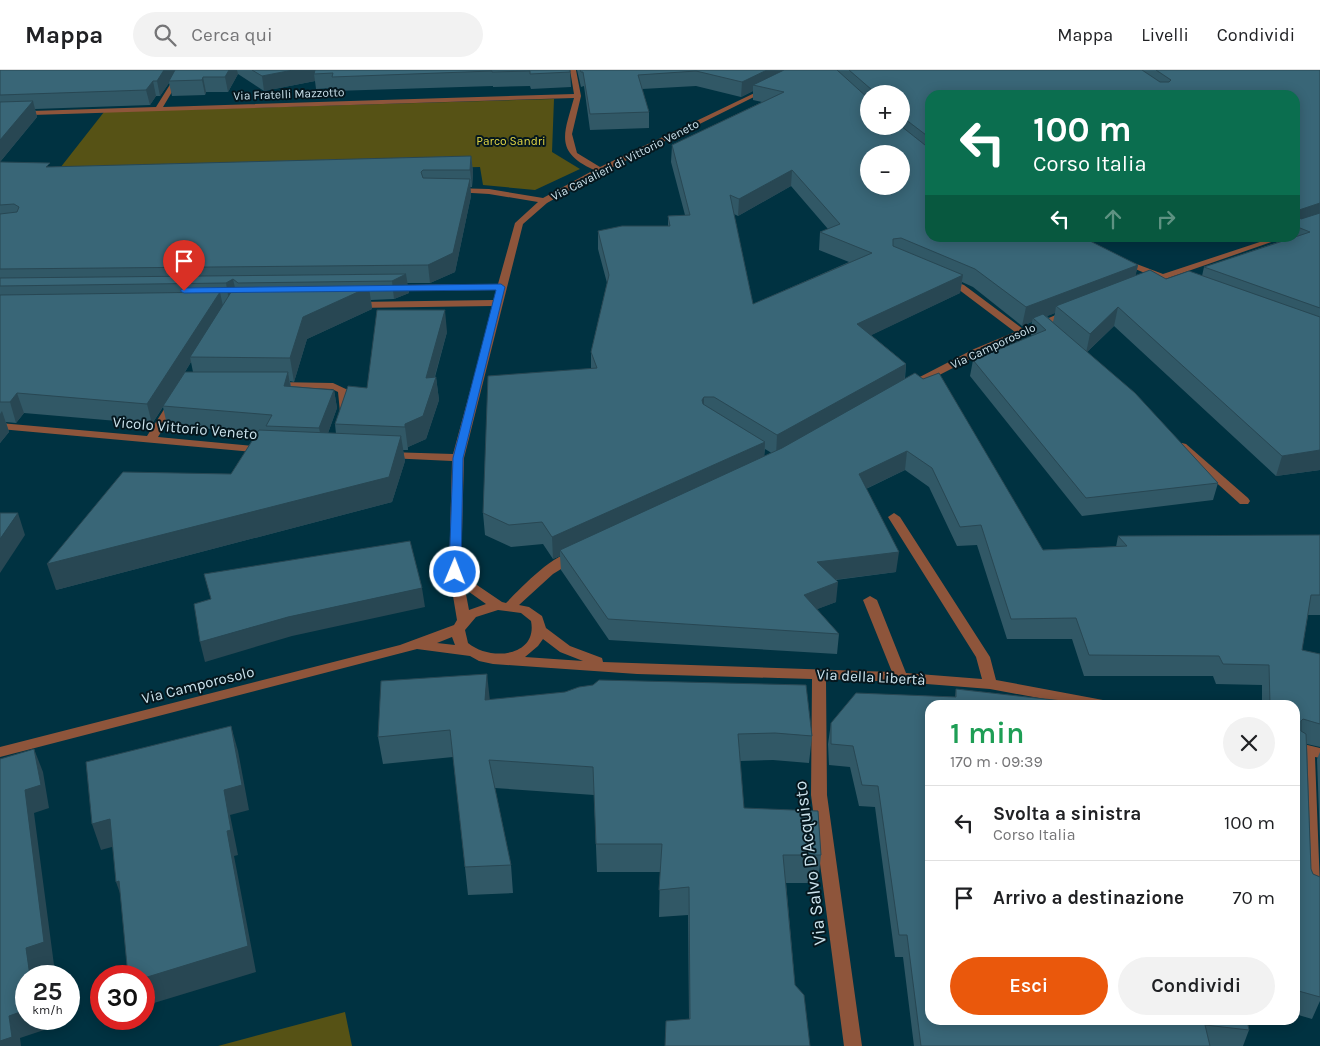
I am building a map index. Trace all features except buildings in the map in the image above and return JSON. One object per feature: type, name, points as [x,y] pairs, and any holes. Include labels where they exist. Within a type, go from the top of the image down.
[{"type":"street","points":[[574,70],[578,96],[568,134],[573,154],[600,170]]},
{"type":"street","points":[[158,110],[181,71]]},
{"type":"street","name":"Via Cavalieri di Vittorio Veneto","points":[[461,624],[455,572],[458,458],[496,303],[519,223],[544,201],[600,170],[778,84]]},
{"type":"street","name":"Via Fratelli Mazzotto","points":[[0,114],[578,96]]},
{"type":"street","points":[[446,190],[475,189],[512,193],[544,201]]},
{"type":"street","points":[[1137,286],[1267,242]]},
{"type":"street","points":[[1110,256],[1181,283]]},
{"type":"street","points":[[936,277],[961,287],[1021,332]]},
{"type":"street","points":[[384,288],[501,287]]},
{"type":"street","points":[[341,306],[496,303]]},
{"type":"street","name":"Via Camporosolo","points":[[906,389],[978,351],[1076,310]]},
{"type":"street","points":[[1042,323],[1052,332]]},
{"type":"street","points":[[262,385],[333,386],[343,390],[346,404],[341,421]]},
{"type":"street","points":[[150,441],[180,393]]},
{"type":"street","name":"Vicolo Vittorio Veneto","points":[[0,426],[150,441],[273,450]]},
{"type":"street","points":[[1170,436],[1244,501]]},
{"type":"street","points":[[378,454],[458,458]]},
{"type":"street","points":[[894,517],[983,657],[990,684]]},
{"type":"street","points":[[505,606],[557,564],[583,552]]},
{"type":"street","points":[[455,572],[470,586],[505,606]]},
{"type":"street","points":[[870,600],[901,677]]},
{"type":"street","points":[[505,606],[524,609],[534,614],[539,622],[541,631],[538,640],[530,648],[514,656],[493,658],[469,652],[462,645],[458,637],[461,624],[485,608],[505,606]]},
{"type":"street","name":"Via Camporosolo","points":[[0,752],[404,649],[437,638],[461,624]]},
{"type":"street","name":"Via della Libertà","points":[[541,631],[564,649],[583,657],[636,669]]},
{"type":"street","name":"Via Camporosolo","points":[[404,649],[440,647],[469,652]]},
{"type":"street","name":"Via della Libertà","points":[[493,658],[636,669],[901,677],[990,684],[1076,700]]},
{"type":"street","name":"Via Salvo D'Acquisto","points":[[819,674],[819,795],[853,1046]]},
{"type":"street","points":[[1307,750],[1312,890]]},
{"type":"green space","name":"Parco Sandri","points":[[554,99],[552,152],[580,169],[535,190],[483,185],[480,167],[53,177],[104,112]]},
{"type":"green space","points":[[345,1012],[352,1046],[218,1046]]},
{"type":"route","points":[[184,291],[501,287],[458,458],[455,572]]}]
